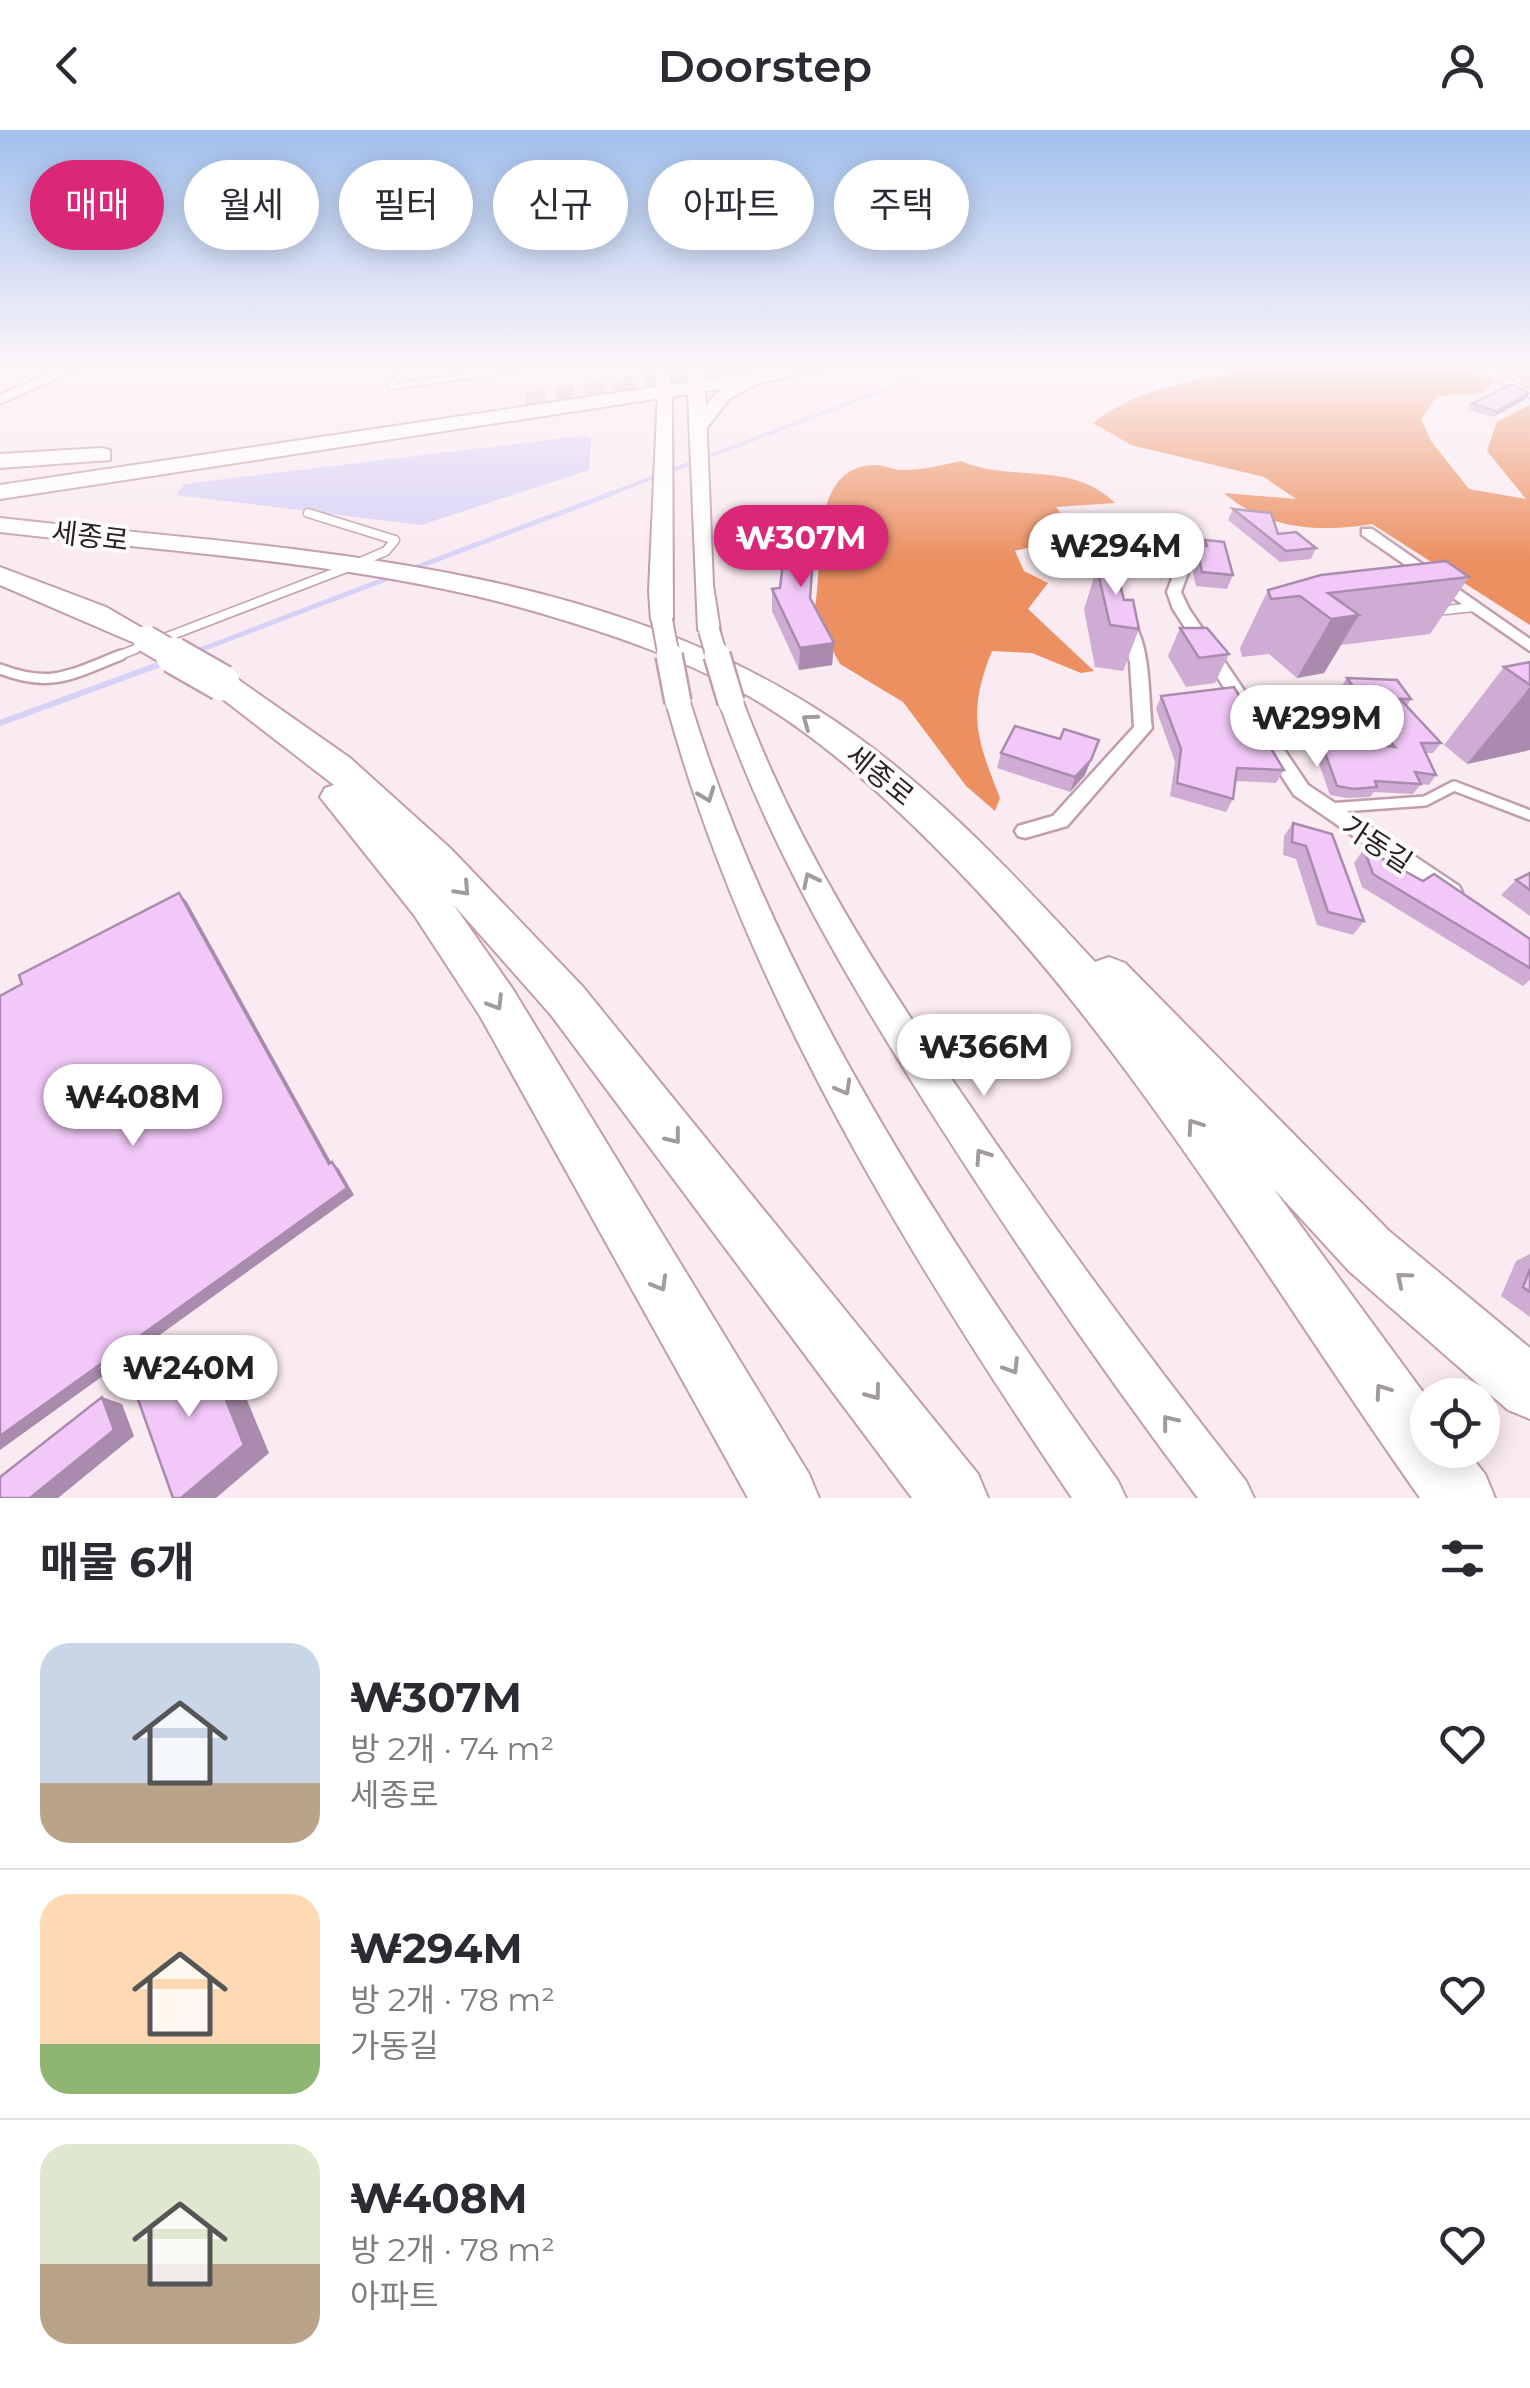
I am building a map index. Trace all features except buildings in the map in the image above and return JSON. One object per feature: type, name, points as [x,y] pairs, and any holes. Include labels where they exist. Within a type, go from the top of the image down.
[{"type":"highway","points":[[2,461],[320,433]]},
{"type":"highway","points":[[0,492],[365,433]]},
{"type":"highway","name":"세종로","points":[[0,525],[462,584],[592,620],[756,688],[800,714],[941,824],[1028,914],[1153,1068],[1461,1498]]},
{"type":"highway","points":[[0,575],[96,613],[241,696],[337,768],[437,860],[567,1002],[954,1498]]},
{"type":"highway","points":[[241,696],[430,904],[485,986],[784,1498]]},
{"type":"highway","points":[[941,824],[992,861],[1046,911],[1369,1251],[1530,1388]]},
{"type":"street","points":[[661,433],[662,620],[678,702],[691,753],[766,950],[890,1168],[1036,1406],[1101,1498]]},
{"type":"street","points":[[699,434],[703,585],[710,630],[745,745],[836,934],[1120,1360],[1230,1498]]},
{"type":"street","points":[[1367,532],[1530,646]]},
{"type":"street","name":"가동길","points":[[1168,546],[1182,570],[1174,592],[1225,691],[1272,740],[1301,790],[1322,809],[1464,901]]},
{"type":"street","points":[[1025,830],[1060,821],[1143,728],[1148,701],[1140,652],[1124,620]]},
{"type":"lane","points":[[0,669],[31,681],[53,681],[349,568],[386,552],[395,540],[308,513]]},
{"type":"lane","points":[[1425,612],[1474,607]]},
{"type":"lane","name":"가동길","points":[[1322,809],[1409,804],[1438,796],[1454,786],[1530,816]]},
{"type":"shaded area","points":[[1110,433],[1427,433],[1469,489],[1526,499],[1487,451],[1493,433],[1530,433],[1530,625],[1372,524],[1313,528],[1275,521],[1224,493],[1296,499],[1264,477],[1131,445]]},
{"type":"shaded area","points":[[580,436],[591,438],[589,470],[421,525],[176,495],[185,484]]},
{"type":"shaded area","points":[[961,461],[1000,471],[1080,481],[1115,503],[1056,507],[1068,523],[1059,531],[1074,546],[1043,544],[1015,551],[1024,571],[1048,583],[1028,609],[1094,671],[1081,673],[1032,653],[992,651],[977,709],[980,741],[1000,798],[995,811],[966,786],[903,702],[840,664],[813,615],[822,524],[838,483],[853,470],[876,465],[907,470]]},
{"type":"waterway","points":[[607,495],[771,433]]},
{"type":"waterway","points":[[412,569],[613,493]]},
{"type":"waterway","points":[[192,653],[391,577]]},
{"type":"waterway","points":[[0,723],[166,662]]}]
